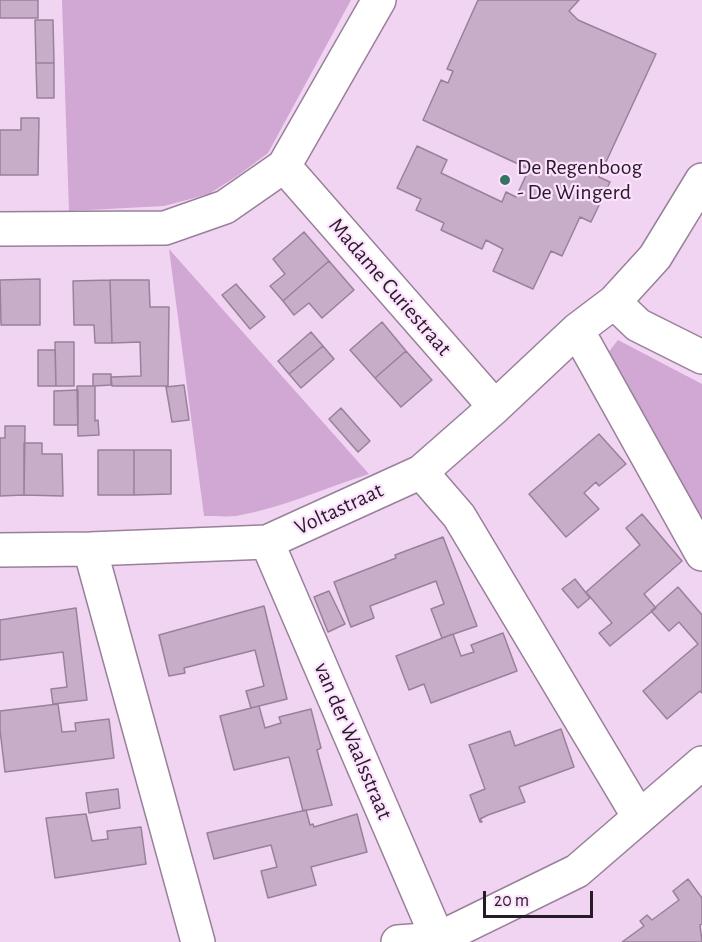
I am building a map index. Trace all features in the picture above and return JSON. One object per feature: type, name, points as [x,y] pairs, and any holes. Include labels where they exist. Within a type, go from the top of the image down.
[{"type":"street","points":[[0,229],[165,228],[225,207],[284,166],[379,0]]},
{"type":"street","name":"Madame Curiestraat","points":[[284,166],[495,407]]},
{"type":"street","name":"Voltastraat","points":[[0,550],[267,542],[421,472],[577,330],[614,302],[655,257],[702,180]]},
{"type":"street","points":[[614,302],[638,325],[702,357]]},
{"type":"street","points":[[577,330],[702,554]]},
{"type":"street","points":[[421,472],[459,516],[639,817]]},
{"type":"street","name":"van der Waalsstraat","points":[[267,542],[438,939]]},
{"type":"street","points":[[90,549],[198,942]]},
{"type":"street","points":[[398,942],[438,939],[577,871],[702,762]]},
{"type":"shaded area","points":[[62,0],[351,0],[268,153],[240,174],[209,194],[164,206],[69,211]]},
{"type":"shaded area","points":[[169,249],[369,474],[287,503],[253,512],[232,516],[204,516]]},
{"type":"shaded area","points":[[618,340],[702,384],[702,536],[607,354]]},
{"type":"building","points":[[0,0],[38,0],[38,18],[0,18]]},
{"type":"building","points":[[478,0],[579,0],[569,11],[578,20],[656,54],[599,177],[610,182],[591,222],[580,217],[562,256],[551,251],[533,289],[493,271],[503,249],[486,240],[482,249],[441,230],[444,223],[416,210],[421,199],[397,188],[417,146],[447,160],[441,173],[502,202],[506,192],[516,197],[529,169],[423,120],[441,80],[448,83],[453,71],[447,69]]},
{"type":"building","points":[[35,20],[53,20],[54,63],[36,63]]},
{"type":"building","points":[[36,63],[54,63],[54,98],[37,98]]},
{"type":"building","points":[[21,118],[39,118],[38,175],[0,175],[0,130],[21,130]]},
{"type":"building","points":[[304,232],[329,261],[283,301],[270,286],[285,274],[273,259]]},
{"type":"building","points":[[329,261],[354,290],[322,318],[309,303],[294,315],[283,301]]},
{"type":"building","points":[[40,279],[40,325],[1,325],[0,280]]},
{"type":"building","points":[[110,280],[149,280],[150,307],[169,307],[168,386],[112,386],[111,377],[141,376],[140,342],[112,343]]},
{"type":"building","points":[[110,280],[112,343],[95,343],[94,325],[74,325],[73,281]]},
{"type":"building","points":[[236,284],[265,317],[250,329],[222,295]]},
{"type":"building","points":[[382,322],[406,351],[375,378],[350,350]]},
{"type":"building","points":[[311,332],[323,346],[289,374],[278,361]]},
{"type":"building","points":[[55,342],[74,342],[74,386],[56,386]]},
{"type":"building","points":[[323,346],[334,359],[301,388],[289,374]]},
{"type":"building","points":[[38,350],[55,350],[56,386],[38,386]]},
{"type":"building","points":[[406,351],[432,380],[401,407],[375,378]]},
{"type":"building","points":[[93,374],[111,374],[111,385],[93,386]]},
{"type":"building","points":[[184,385],[189,420],[172,422],[166,387]]},
{"type":"building","points":[[77,386],[95,386],[95,421],[98,420],[99,435],[78,436]]},
{"type":"building","points":[[78,390],[78,425],[54,425],[54,391]]},
{"type":"building","points":[[341,408],[370,441],[358,452],[329,419]]},
{"type":"building","points":[[5,426],[25,426],[24,495],[0,496],[0,438],[5,438]]},
{"type":"building","points":[[599,434],[626,464],[599,486],[596,482],[584,493],[599,509],[566,537],[529,494]]},
{"type":"building","points":[[24,443],[42,443],[42,454],[62,454],[63,496],[24,495]]},
{"type":"building","points":[[98,450],[134,450],[134,495],[98,495]]},
{"type":"building","points":[[134,450],[171,450],[171,494],[134,495]]},
{"type":"building","points":[[642,514],[682,561],[644,594],[656,608],[610,646],[599,633],[612,623],[586,592],[640,545],[626,528]]},
{"type":"building","points":[[443,537],[477,626],[442,638],[431,609],[444,604],[436,581],[370,606],[374,618],[351,627],[334,582]]},
{"type":"building","points":[[575,579],[590,598],[578,608],[562,589]]},
{"type":"building","points":[[678,587],[702,615],[702,693],[700,691],[667,719],[643,691],[698,644],[679,622],[669,631],[651,611]]},
{"type":"building","points":[[329,591],[345,624],[328,632],[314,597]]},
{"type":"building","points":[[264,606],[287,699],[251,708],[246,691],[264,686],[255,650],[184,668],[185,673],[169,676],[159,635]]},
{"type":"building","points":[[76,608],[87,700],[53,704],[51,689],[67,687],[63,652],[0,660],[0,620]]},
{"type":"building","points":[[503,633],[517,671],[431,703],[424,684],[409,690],[396,656],[453,634],[461,656],[474,652],[471,645]]},
{"type":"building","points":[[58,704],[62,732],[76,731],[75,723],[109,719],[114,758],[5,772],[0,711]]},
{"type":"building","points":[[259,706],[265,728],[281,723],[279,717],[311,709],[321,748],[317,750],[332,805],[303,811],[289,757],[234,770],[220,716]]},
{"type":"building","points":[[561,729],[574,767],[519,787],[525,802],[488,815],[480,819],[482,822],[480,822],[470,795],[485,789],[469,745],[510,731],[515,746]]},
{"type":"building","points":[[118,789],[120,808],[89,813],[86,793]]},
{"type":"building","points":[[306,810],[310,825],[313,824],[314,827],[357,814],[367,852],[311,867],[316,885],[268,898],[261,871],[277,867],[271,845],[214,859],[207,833]]},
{"type":"building","points":[[86,814],[92,841],[108,839],[107,831],[141,827],[146,864],[55,878],[46,818]]},
{"type":"building","points":[[688,879],[702,898],[702,924],[700,925],[702,942],[622,942],[644,926],[640,921],[647,915],[652,920],[679,900],[673,891]]},
{"type":"place","name":"De Regenboog - De Wingerd","points":[[505,180]]}]
